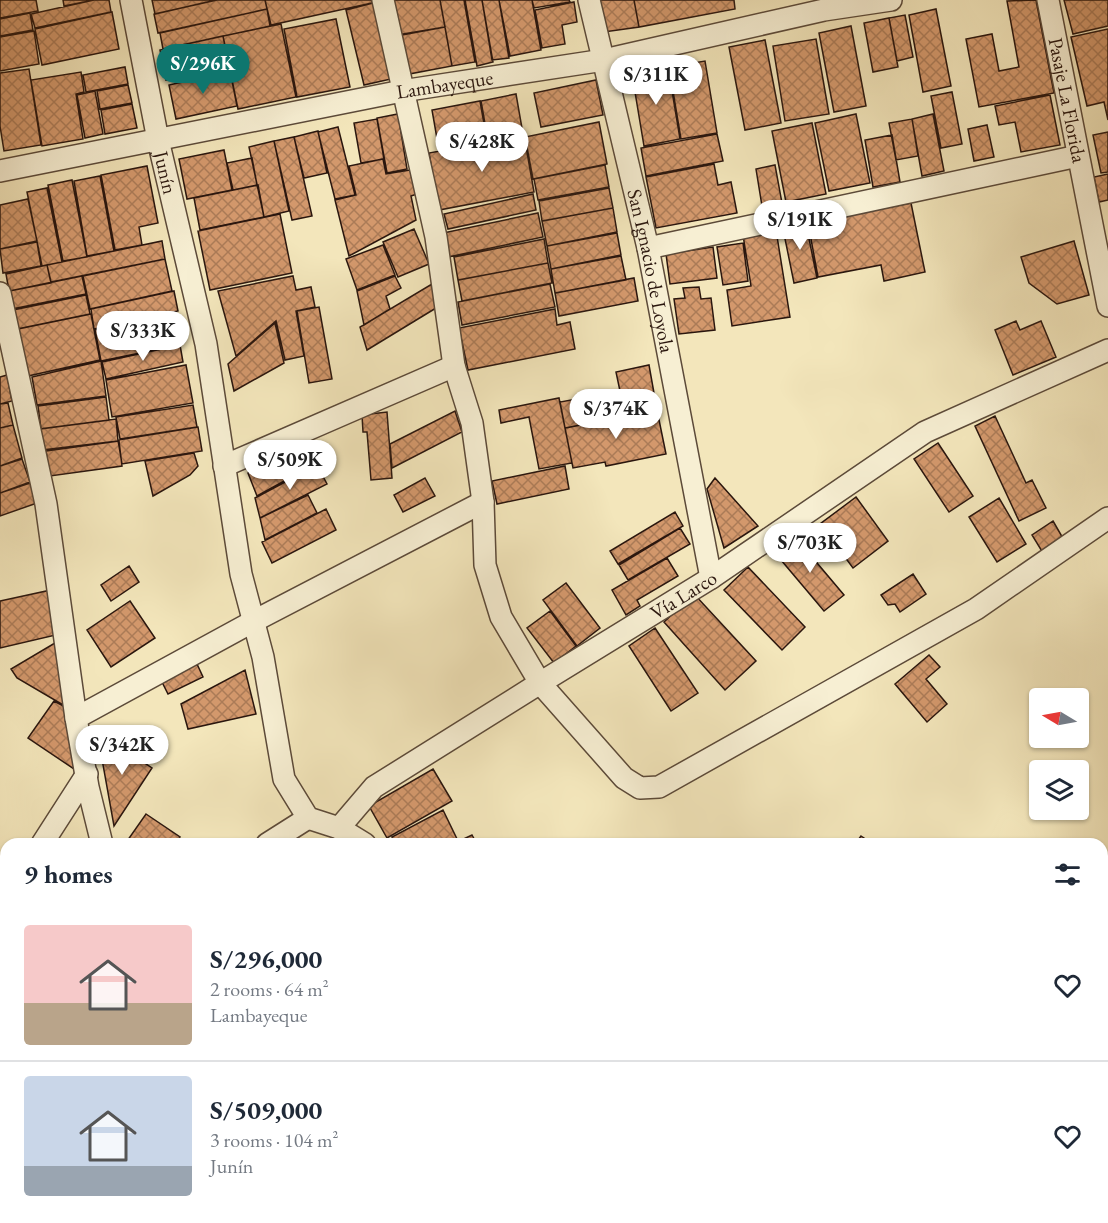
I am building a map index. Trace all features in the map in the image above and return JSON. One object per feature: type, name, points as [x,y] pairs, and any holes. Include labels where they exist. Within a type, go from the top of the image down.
[{"type":"street","name":"Junín","points":[[131,0],[158,140],[206,344],[242,574],[263,657],[284,779],[308,818]]},
{"type":"street","points":[[382,0],[436,237],[454,366],[472,423],[483,502],[485,565],[501,617],[540,682],[624,778],[639,788],[659,787],[976,609],[1108,518]]},
{"type":"street","name":"San Ignacio de Loyola","points":[[589,0],[648,248],[711,578]]},
{"type":"street","name":"Lambayeque","points":[[0,171],[402,91],[604,60],[824,10],[891,0]]},
{"type":"street","name":"Pasaje La Florida","points":[[1048,0],[1108,306]]},
{"type":"street","points":[[648,248],[1078,156]]},
{"type":"street","points":[[0,293],[46,504],[76,718],[101,838]]},
{"type":"street","name":"Vía Larco","points":[[339,828],[374,787],[711,578],[925,432],[1108,350]]},
{"type":"street","points":[[224,466],[454,366]]},
{"type":"street","points":[[76,718],[254,621],[483,502]]},
{"type":"street","points":[[46,838],[87,774]]},
{"type":"street","points":[[276,838],[308,818],[339,828],[355,838]]},
{"type":"building","points":[[0,0],[36,0],[38,11],[0,18]]},
{"type":"building","points":[[63,0],[94,0],[64,6]]},
{"type":"building","points":[[94,0],[109,0],[111,12],[35,28],[31,14]]},
{"type":"building","points":[[152,0],[216,0],[155,14]]},
{"type":"building","points":[[217,0],[265,0],[267,9],[158,33],[154,14]]},
{"type":"building","points":[[265,0],[372,0],[372,3],[271,25]]},
{"type":"building","points":[[391,0],[440,0],[445,27],[397,35]]},
{"type":"building","points":[[440,0],[464,0],[475,62],[452,66]]},
{"type":"building","points":[[465,0],[482,0],[493,62],[477,66]]},
{"type":"building","points":[[482,0],[499,0],[509,58],[492,60]]},
{"type":"building","points":[[499,0],[532,0],[541,50],[510,56]]},
{"type":"building","points":[[532,0],[569,0],[570,2],[534,8]]},
{"type":"building","points":[[598,0],[634,0],[639,27],[604,32]]},
{"type":"building","points":[[634,0],[734,0],[735,9],[639,27]]},
{"type":"building","points":[[1036,0],[1054,93],[979,107],[966,39],[992,34],[999,71],[1019,67],[1007,1]]},
{"type":"building","points":[[1064,0],[1108,0],[1108,26],[1073,34]]},
{"type":"building","points":[[574,2],[577,22],[562,25],[565,44],[542,48],[535,10]]},
{"type":"building","points":[[373,3],[391,79],[364,85],[346,10]]},
{"type":"building","points":[[267,9],[270,26],[163,49],[160,33]]},
{"type":"building","points":[[936,9],[951,86],[923,92],[909,15]]},
{"type":"building","points":[[112,12],[119,49],[42,65],[35,29]]},
{"type":"building","points":[[30,13],[33,30],[0,36],[0,19]]},
{"type":"building","points":[[905,15],[913,57],[897,61],[889,18]]},
{"type":"building","points":[[889,18],[898,67],[873,72],[864,23]]},
{"type":"building","points":[[336,19],[350,87],[297,97],[284,29]]},
{"type":"building","points":[[281,24],[296,97],[238,109],[223,36]]},
{"type":"building","points":[[851,26],[866,106],[834,112],[819,33]]},
{"type":"building","points":[[445,27],[452,66],[409,74],[402,35]]},
{"type":"building","points":[[1108,29],[1108,120],[1104,102],[1087,106],[1071,37]]},
{"type":"building","points":[[34,31],[39,64],[0,71],[0,37]]},
{"type":"building","points":[[223,36],[229,67],[166,80],[160,50]]},
{"type":"building","points":[[816,39],[829,114],[785,121],[773,46]]},
{"type":"building","points":[[765,40],[781,123],[745,130],[729,47]]},
{"type":"building","points":[[705,61],[717,133],[681,139],[669,67]]},
{"type":"building","points":[[125,67],[128,84],[86,92],[83,75]]},
{"type":"building","points":[[668,67],[680,139],[644,146],[632,74]]},
{"type":"building","points":[[29,69],[41,145],[4,151],[0,126],[0,73]]},
{"type":"building","points":[[230,71],[237,106],[176,119],[169,85]]},
{"type":"building","points":[[81,72],[84,92],[76,94],[83,139],[42,146],[31,80]]},
{"type":"building","points":[[596,80],[603,115],[541,127],[534,93]]},
{"type":"building","points":[[128,85],[132,103],[100,109],[97,91]]},
{"type":"building","points":[[95,91],[103,134],[85,138],[77,95]]},
{"type":"building","points":[[952,92],[962,144],[941,148],[931,96]]},
{"type":"building","points":[[516,94],[523,134],[488,141],[481,101]]},
{"type":"building","points":[[1050,95],[1060,145],[1021,152],[1015,122],[999,125],[995,106]]},
{"type":"building","points":[[480,101],[487,141],[439,150],[432,110]]},
{"type":"building","points":[[132,104],[137,128],[105,134],[101,110]]},
{"type":"building","points":[[398,114],[407,169],[387,173],[377,118]]},
{"type":"building","points":[[856,114],[870,183],[829,191],[815,123]]},
{"type":"building","points":[[933,114],[944,171],[922,176],[912,119]]},
{"type":"building","points":[[377,119],[384,159],[361,163],[354,123]]},
{"type":"building","points":[[912,119],[918,156],[896,160],[889,123]]},
{"type":"building","points":[[599,122],[607,164],[533,179],[525,137]]},
{"type":"building","points":[[812,123],[826,194],[786,202],[772,131]]},
{"type":"building","points":[[987,125],[994,157],[974,161],[968,129]]},
{"type":"building","points":[[338,127],[355,195],[335,199],[318,132]]},
{"type":"building","points":[[318,131],[327,173],[304,178],[294,137]]},
{"type":"building","points":[[1108,132],[1108,172],[1101,173],[1093,135]]},
{"type":"building","points":[[717,134],[723,161],[646,176],[641,148]]},
{"type":"building","points":[[524,135],[534,192],[439,210],[429,153]]},
{"type":"building","points":[[892,135],[900,182],[873,187],[865,140]]},
{"type":"building","points":[[294,137],[312,216],[292,220],[274,141]]},
{"type":"building","points":[[274,141],[289,211],[264,217],[249,147]]},
{"type":"building","points":[[224,150],[232,190],[187,199],[179,159]]},
{"type":"building","points":[[252,158],[257,185],[233,190],[227,163]]},
{"type":"building","points":[[383,159],[386,174],[410,170],[417,194],[411,196],[416,220],[349,256],[335,200],[356,195],[349,166]]},
{"type":"building","points":[[714,164],[718,185],[731,182],[737,213],[656,228],[646,177]]},
{"type":"building","points":[[605,165],[609,187],[538,200],[534,179]]},
{"type":"building","points":[[775,165],[782,203],[762,206],[756,169]]},
{"type":"building","points":[[147,166],[158,223],[139,227],[142,245],[115,250],[101,175]]},
{"type":"building","points":[[1108,174],[1108,200],[1099,202],[1094,177]]},
{"type":"building","points":[[100,176],[114,251],[87,256],[74,181]]},
{"type":"building","points":[[72,180],[87,257],[63,261],[48,185]]},
{"type":"building","points":[[258,185],[264,217],[200,230],[194,198]]},
{"type":"building","points":[[47,188],[62,262],[42,266],[27,192]]},
{"type":"building","points":[[609,188],[613,208],[542,221],[539,201]]},
{"type":"building","points":[[533,194],[536,210],[448,229],[444,214]]},
{"type":"building","points":[[28,199],[37,241],[0,249],[0,205]]},
{"type":"building","points":[[911,203],[925,272],[884,281],[881,265],[818,277],[808,223]]},
{"type":"building","points":[[613,208],[617,232],[547,246],[542,221]]},
{"type":"building","points":[[538,213],[543,237],[448,257],[443,233]]},
{"type":"building","points":[[280,214],[292,273],[210,290],[198,231]]},
{"type":"building","points":[[805,219],[817,278],[794,283],[782,224]]},
{"type":"building","points":[[414,229],[429,264],[398,277],[383,242]]},
{"type":"building","points":[[776,230],[790,317],[732,326],[727,290],[751,286],[743,235]]},
{"type":"building","points":[[617,233],[621,255],[551,269],[547,246]]},
{"type":"building","points":[[544,239],[548,263],[458,280],[454,257]]},
{"type":"building","points":[[162,241],[165,259],[51,282],[47,265]]},
{"type":"building","points":[[1074,241],[1089,295],[1057,304],[1029,283],[1021,257]]},
{"type":"building","points":[[37,242],[41,266],[3,273],[0,249]]},
{"type":"building","points":[[743,243],[748,281],[723,285],[717,247]]},
{"type":"building","points":[[383,245],[395,275],[357,290],[346,259]]},
{"type":"building","points":[[713,247],[717,278],[670,284],[666,254]]},
{"type":"building","points":[[621,256],[626,280],[555,293],[551,269]]},
{"type":"building","points":[[165,259],[172,291],[90,309],[83,276]]},
{"type":"building","points":[[548,263],[552,283],[462,301],[458,280]]},
{"type":"building","points":[[47,265],[51,283],[9,291],[6,274]]},
{"type":"building","points":[[82,276],[86,294],[12,309],[9,291]]},
{"type":"building","points":[[293,276],[296,290],[311,287],[315,307],[296,311],[304,356],[285,360],[276,321],[236,356],[218,291]]},
{"type":"building","points":[[395,276],[401,288],[386,296],[390,309],[364,325],[357,291]]},
{"type":"building","points":[[634,278],[638,301],[559,316],[555,293]]},
{"type":"building","points":[[432,284],[436,308],[367,350],[360,327]]},
{"type":"building","points":[[550,284],[555,307],[462,325],[458,302]]},
{"type":"building","points":[[699,287],[701,299],[711,298],[715,330],[679,334],[674,299],[685,298],[683,288]]},
{"type":"building","points":[[174,291],[178,311],[94,329],[91,309]]},
{"type":"building","points":[[86,295],[90,314],[17,329],[13,310]]},
{"type":"building","points":[[319,307],[332,379],[309,383],[297,311]]},
{"type":"building","points":[[555,309],[557,325],[570,322],[575,349],[468,370],[459,328]]},
{"type":"building","points":[[173,313],[179,345],[101,361],[95,330]]},
{"type":"building","points":[[91,314],[100,360],[28,376],[18,329]]},
{"type":"building","points":[[1016,321],[1020,330],[1041,321],[1056,357],[1013,375],[995,330]]},
{"type":"building","points":[[275,323],[284,363],[234,391],[228,364]]},
{"type":"building","points":[[180,345],[183,362],[106,379],[102,362]]},
{"type":"building","points":[[101,361],[106,396],[37,405],[32,377]]},
{"type":"building","points":[[186,365],[193,403],[112,417],[106,380]]},
{"type":"building","points":[[649,365],[657,410],[565,428],[560,402],[620,391],[616,372]]},
{"type":"building","points":[[7,375],[12,401],[0,404],[0,377]]},
{"type":"building","points":[[106,397],[109,420],[41,429],[38,406]]},
{"type":"building","points":[[559,398],[572,463],[539,469],[529,417],[501,423],[499,410]]},
{"type":"building","points":[[8,403],[13,425],[0,428],[0,404]]},
{"type":"building","points":[[193,405],[197,427],[120,439],[116,417]]},
{"type":"building","points":[[657,410],[666,454],[606,466],[605,462],[573,468],[565,428]]},
{"type":"building","points":[[455,411],[462,432],[392,468],[390,444]]},
{"type":"building","points":[[387,412],[392,478],[371,480],[367,432],[363,432],[362,415]]},
{"type":"building","points":[[995,416],[1026,483],[1032,480],[1046,508],[1019,521],[975,426]]},
{"type":"building","points":[[116,419],[118,441],[42,450],[40,429]]},
{"type":"building","points":[[13,425],[22,458],[0,466],[0,428]]},
{"type":"building","points":[[198,427],[202,451],[122,464],[118,440]]},
{"type":"building","points":[[119,441],[122,466],[50,476],[46,451]]},
{"type":"building","points":[[938,443],[973,496],[949,512],[914,459]]},
{"type":"building","points":[[285,452],[297,474],[257,496],[248,473]]},
{"type":"building","points":[[194,453],[198,466],[190,475],[153,496],[145,461]]},
{"type":"building","points":[[22,459],[30,482],[0,493],[0,466]]},
{"type":"building","points":[[317,465],[327,484],[260,518],[255,498]]},
{"type":"building","points":[[565,466],[569,489],[497,504],[492,481]]},
{"type":"building","points":[[425,478],[435,496],[403,512],[394,495]]},
{"type":"building","points":[[715,478],[758,526],[724,548],[707,489]]},
{"type":"building","points":[[30,483],[37,503],[0,516],[0,493]]},
{"type":"building","points":[[308,495],[317,513],[265,540],[260,518]]},
{"type":"building","points":[[856,497],[888,541],[853,568],[820,524]]},
{"type":"building","points":[[999,498],[1026,544],[997,562],[969,517]]},
{"type":"building","points":[[326,509],[336,530],[272,563],[262,542]]},
{"type":"building","points":[[675,512],[683,526],[618,564],[610,551]]},
{"type":"building","points":[[1053,521],[1064,540],[1043,553],[1032,535]]},
{"type":"building","points":[[680,528],[690,544],[628,580],[619,565]]},
{"type":"building","points":[[796,538],[844,595],[824,611],[776,554]]},
{"type":"building","points":[[667,558],[678,576],[637,600],[640,606],[626,615],[612,590]]},
{"type":"building","points":[[129,566],[139,582],[111,601],[101,585]]},
{"type":"building","points":[[748,567],[805,627],[782,650],[724,590]]},
{"type":"building","points":[[913,574],[926,594],[900,612],[895,604],[888,605],[881,595]]},
{"type":"building","points":[[566,583],[600,628],[577,646],[543,600]]},
{"type":"building","points":[[51,590],[60,634],[0,648],[0,601]]},
{"type":"building","points":[[694,594],[756,661],[725,690],[664,622]]},
{"type":"building","points":[[130,601],[155,638],[111,667],[87,630]]},
{"type":"building","points":[[550,611],[576,646],[554,663],[527,628]]},
{"type":"building","points":[[655,628],[698,693],[671,711],[629,646]]},
{"type":"building","points":[[60,640],[70,709],[17,678],[11,669]]},
{"type":"building","points":[[929,655],[940,667],[926,679],[947,704],[927,722],[895,684]]},
{"type":"building","points":[[197,664],[203,677],[168,694],[162,682]]},
{"type":"building","points":[[245,670],[256,714],[188,729],[181,704]]},
{"type":"building","points":[[54,701],[71,710],[77,771],[28,738]]},
{"type":"building","points":[[109,739],[152,768],[114,826],[100,748]]},
{"type":"building","points":[[433,769],[452,801],[387,838],[369,806]]},
{"type":"building","points":[[443,810],[457,838],[393,838]]},
{"type":"building","points":[[146,814],[180,837],[179,838],[129,838]]}]
